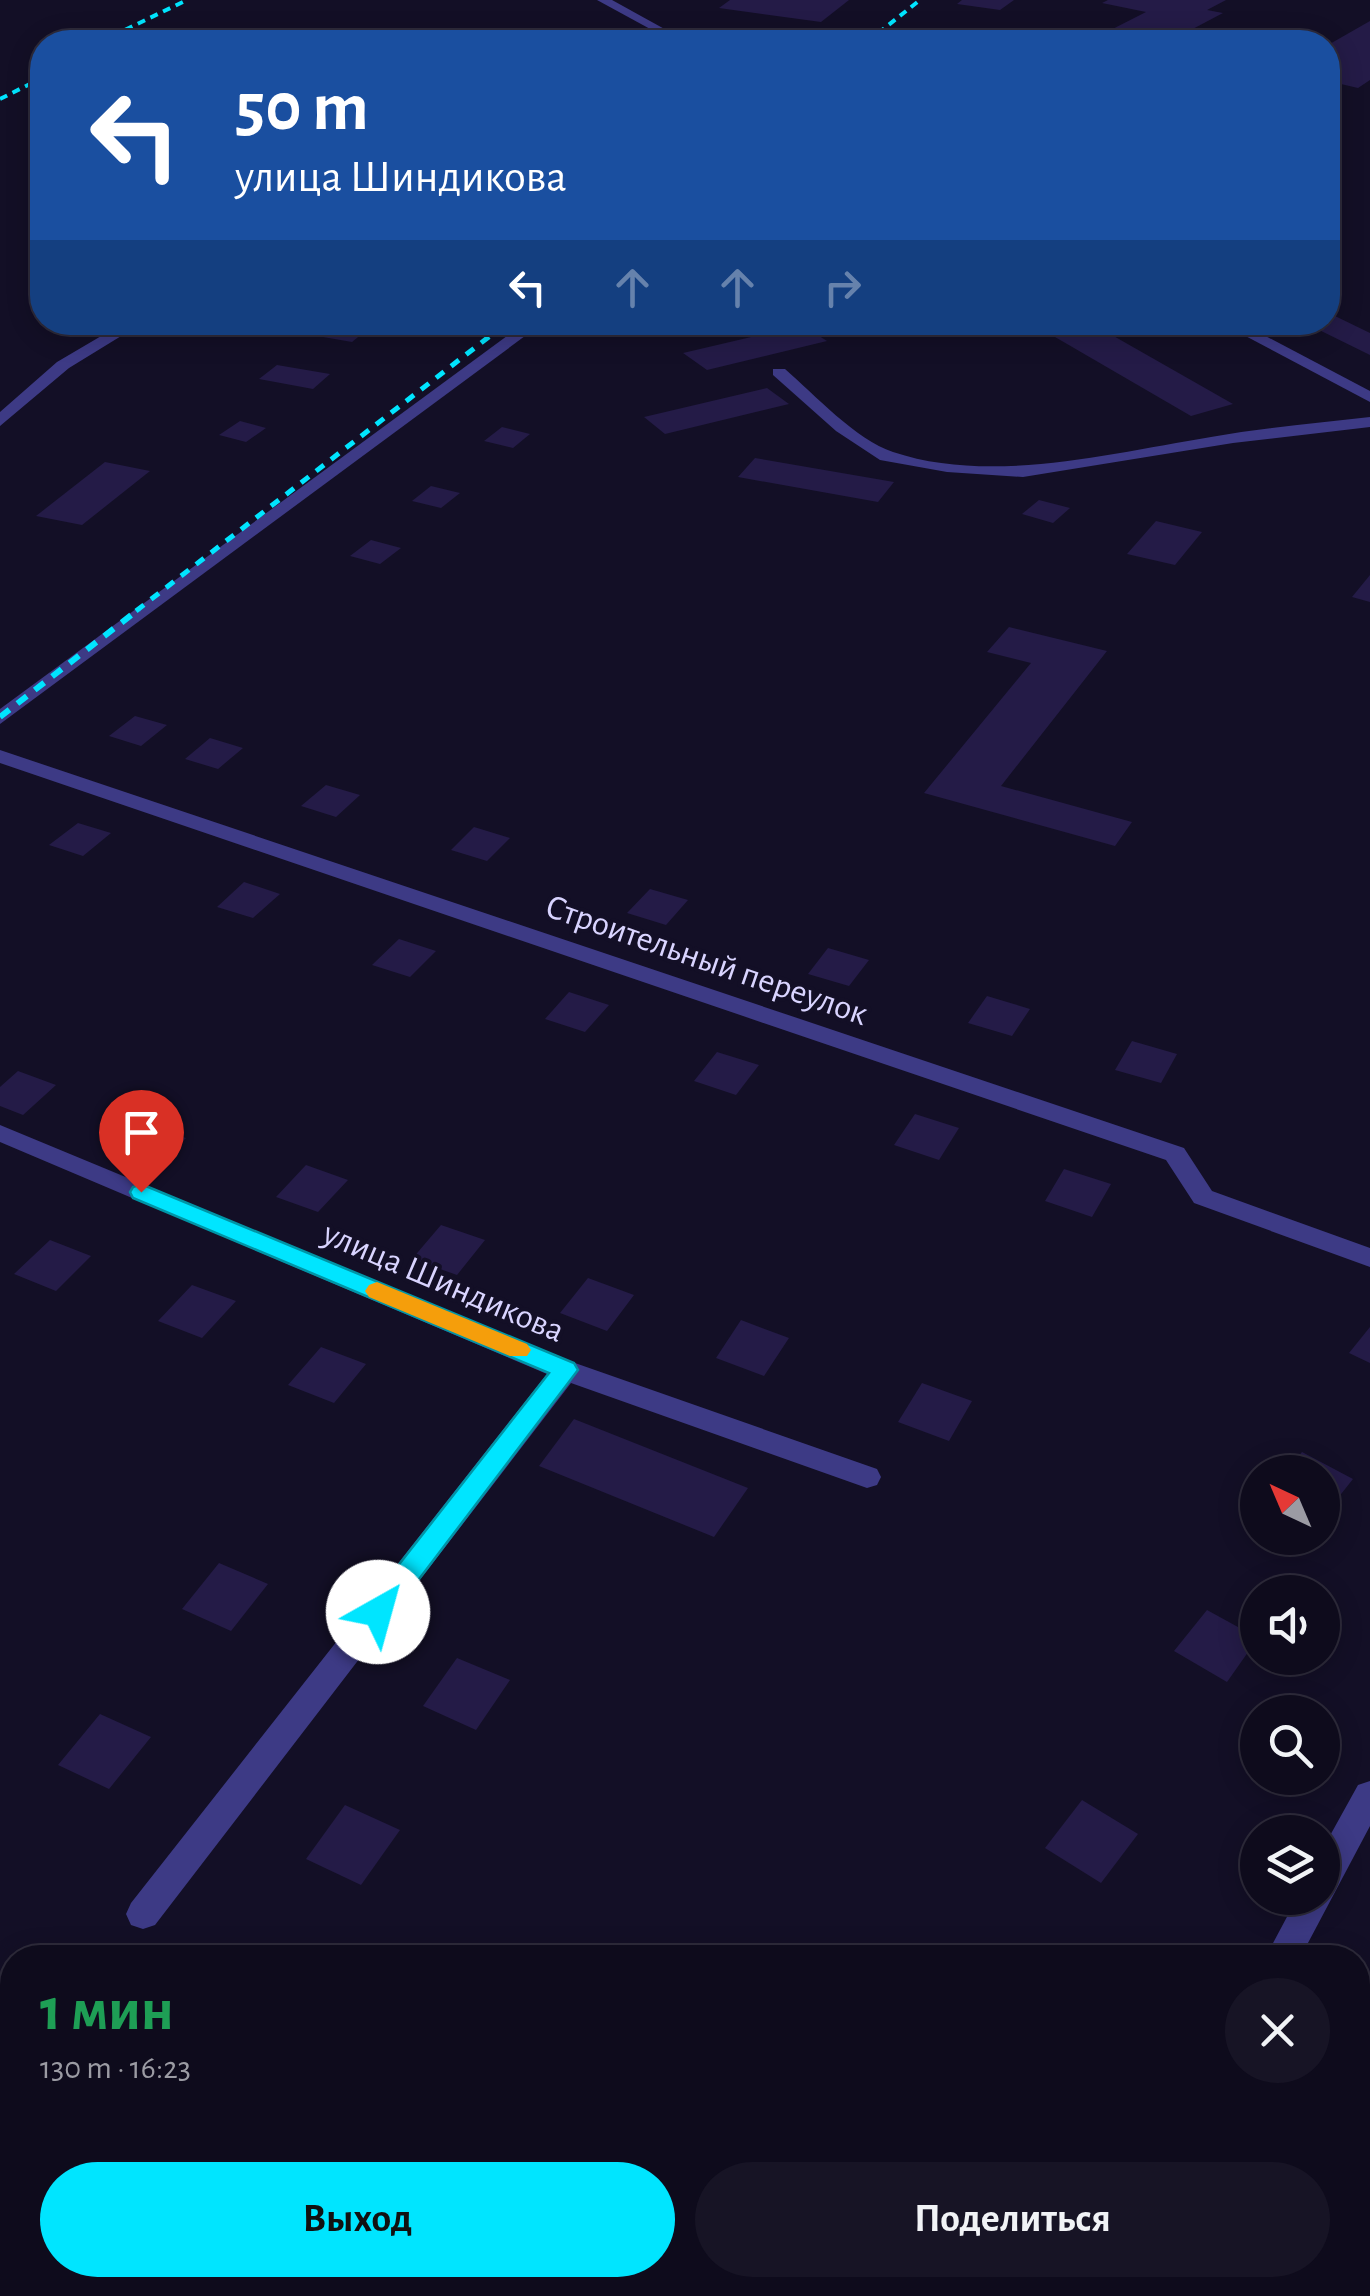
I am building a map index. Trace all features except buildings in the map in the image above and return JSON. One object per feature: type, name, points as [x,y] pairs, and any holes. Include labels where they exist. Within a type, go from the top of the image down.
[{"type":"street","points":[[603,0],[659,30]]},
{"type":"street","points":[[0,421],[63,366],[115,335]]},
{"type":"street","points":[[0,718],[519,335]]},
{"type":"street","points":[[1251,335],[1370,398]]},
{"type":"street","points":[[779,372],[842,427],[886,456],[947,466],[1023,472],[1233,438],[1370,422]]},
{"type":"street","name":"Строительный переулок","points":[[0,756],[1175,1154],[1203,1197],[1370,1258]]},
{"type":"street","name":"улица Шиндикова","points":[[0,1133],[565,1370],[868,1478]]},
{"type":"street","points":[[143,1914],[565,1370]]},
{"type":"street","points":[[1340,1850],[1370,1795]]},
{"type":"street","points":[[1289,1945],[1305,1915]]},
{"type":"railway","points":[[125,30],[187,0]]},
{"type":"railway","points":[[882,30],[920,0]]},
{"type":"railway","points":[[0,99],[30,84]]},
{"type":"railway","points":[[136,611],[491,335]]},
{"type":"railway","points":[[0,717],[139,609]]},
{"type":"slow traffic","points":[[377,1291],[518,1350]]},
{"type":"route","points":[[141,1192],[565,1370],[378,1612]]}]
